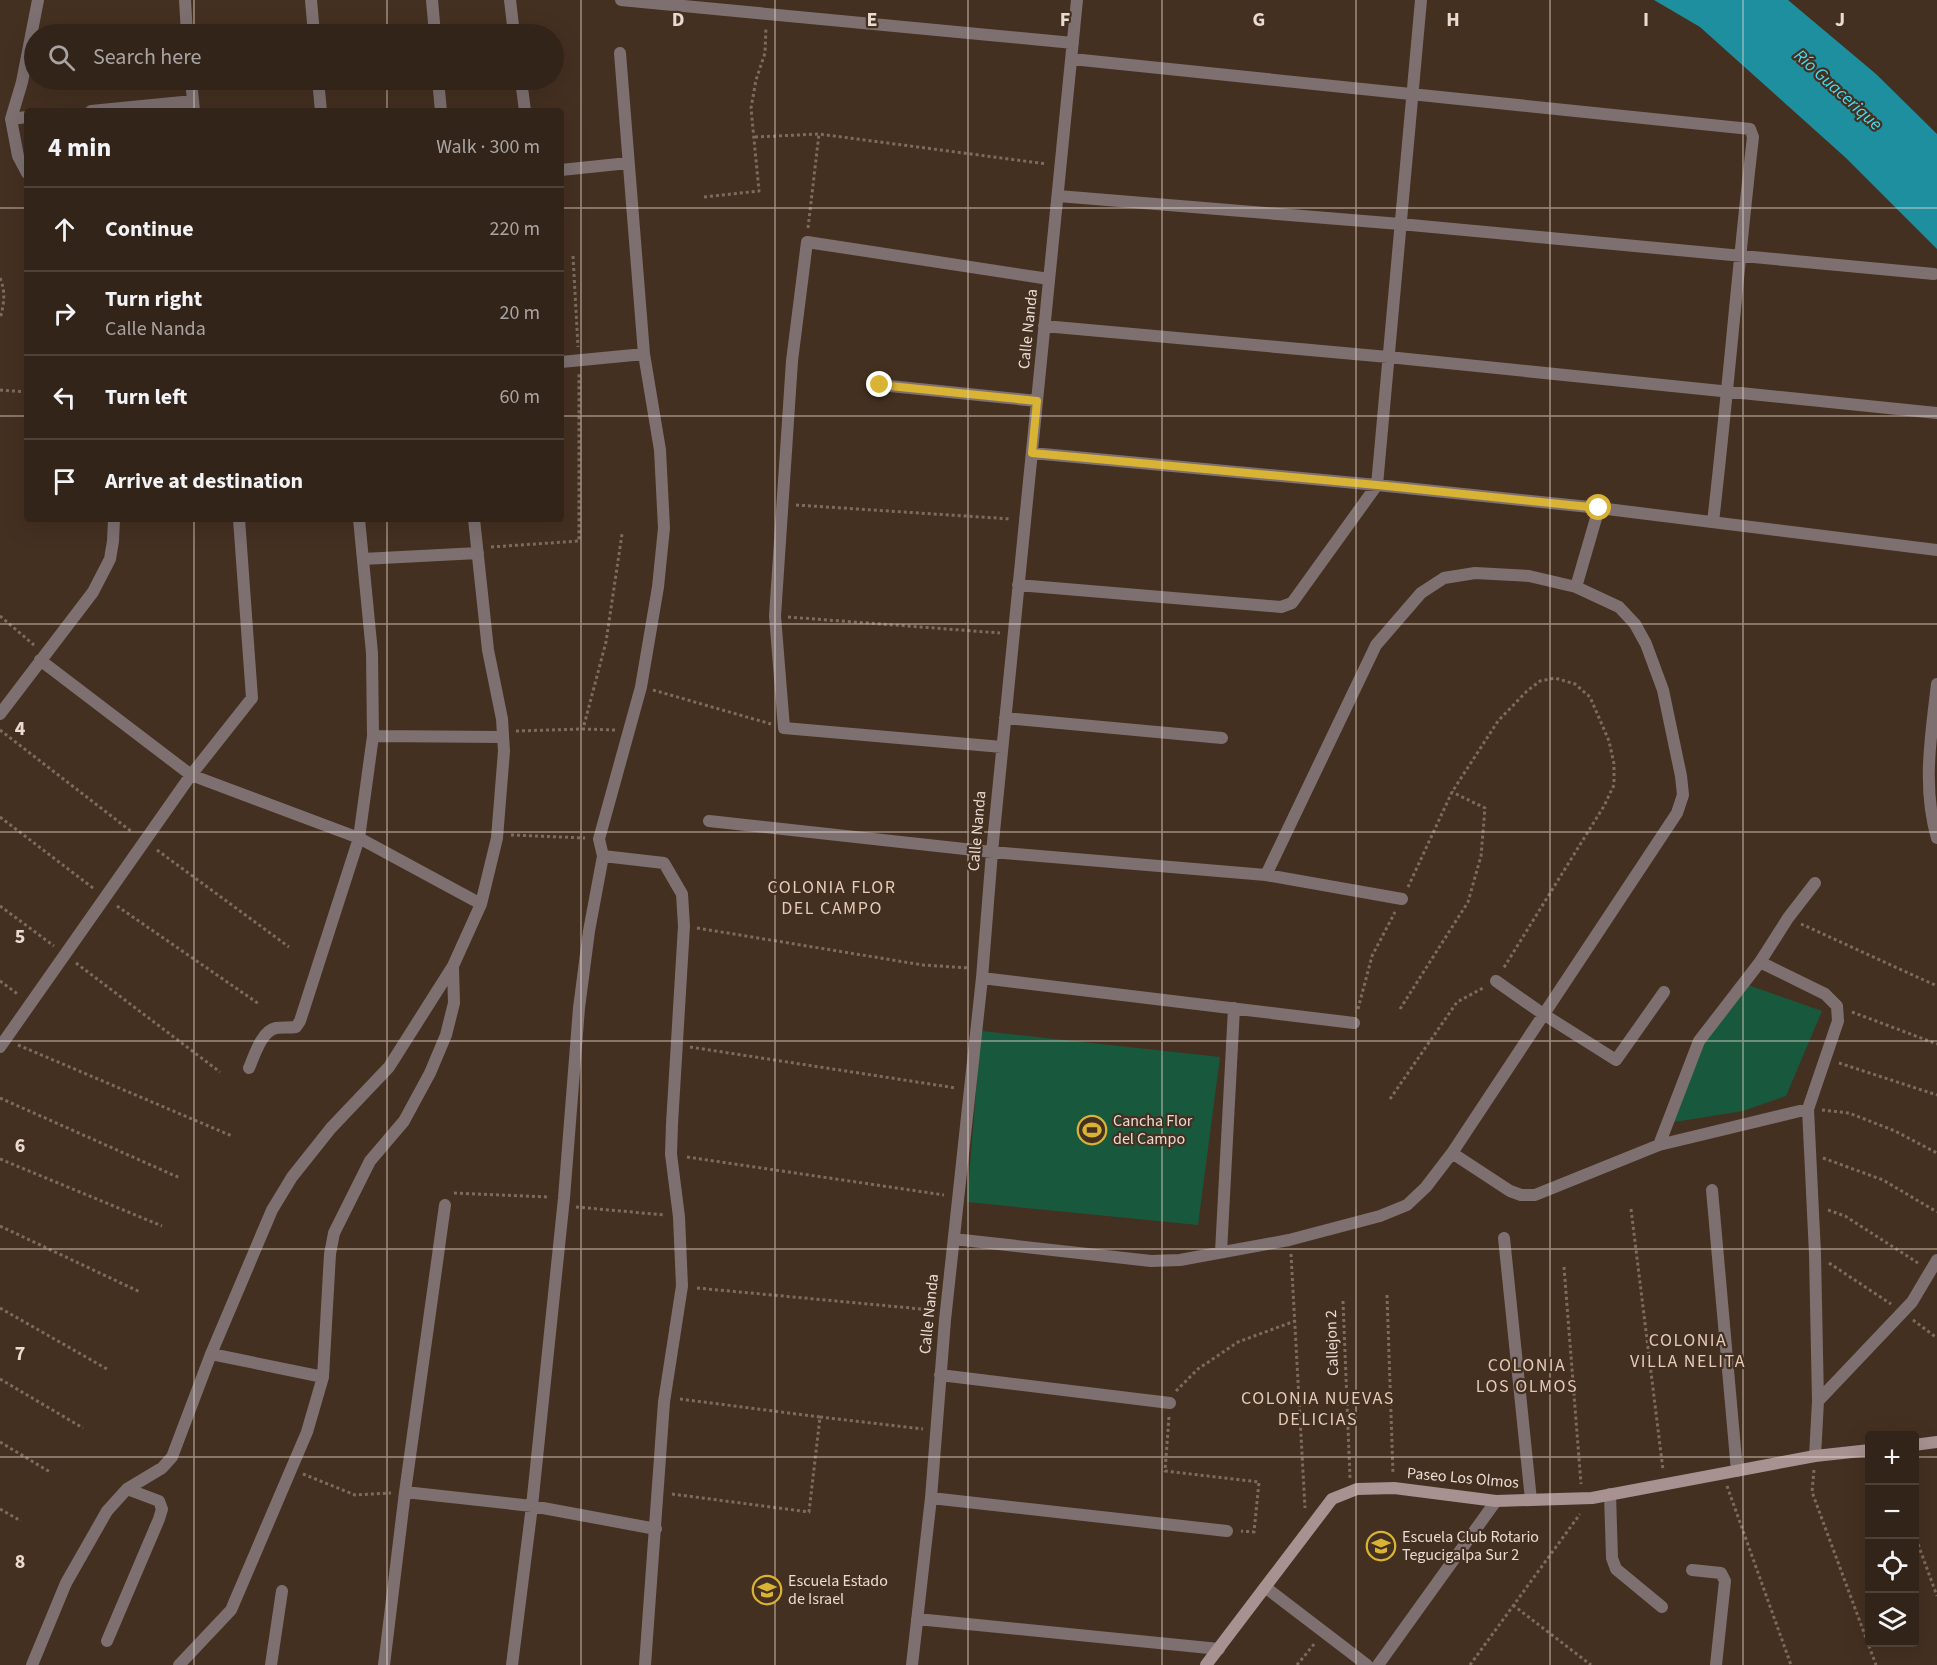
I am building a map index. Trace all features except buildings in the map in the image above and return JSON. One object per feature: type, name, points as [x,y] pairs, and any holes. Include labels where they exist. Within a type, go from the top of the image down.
[{"type":"street","points":[[33,24],[38,0]]},
{"type":"street","points":[[185,0],[186,24]]},
{"type":"street","points":[[311,0],[313,24]]},
{"type":"street","points":[[432,0],[434,24]]},
{"type":"street","points":[[510,0],[513,24]]},
{"type":"street","points":[[621,0],[1073,43]]},
{"type":"street","name":"Calle Nanda","points":[[912,1665],[931,1498],[946,1312],[983,973],[1002,747],[1077,0]]},
{"type":"street","points":[[1018,585],[1281,608],[1292,603],[1377,485],[1421,0]]},
{"type":"street","points":[[512,1665],[532,1506],[563,1202],[579,1008],[589,931],[603,856],[599,839],[641,687],[658,587],[664,528],[660,450],[644,354],[620,53]]},
{"type":"street","points":[[1072,59],[1750,129],[1754,137],[1739,257],[1728,392],[1713,522]]},
{"type":"street","points":[[24,72],[11,119],[18,156],[24,167]]},
{"type":"street","points":[[153,108],[194,106],[192,90]]},
{"type":"street","points":[[319,90],[321,108]]},
{"type":"street","points":[[439,90],[441,108]]},
{"type":"street","points":[[522,90],[525,108]]},
{"type":"street","points":[[11,119],[24,117]]},
{"type":"street","points":[[564,170],[628,163]]},
{"type":"street","points":[[1058,196],[1400,224],[1934,274]]},
{"type":"street","points":[[1002,747],[784,728],[775,616],[792,361],[807,242],[1049,279]]},
{"type":"street","points":[[1044,326],[1388,357],[1937,412]]},
{"type":"street","points":[[564,362],[644,354]]},
{"type":"street","points":[[880,385],[1037,401]]},
{"type":"street","points":[[1032,453],[1599,508],[1937,550]]},
{"type":"street","points":[[1576,586],[1599,508]]},
{"type":"street","points":[[0,714],[93,592],[110,559],[114,522]]},
{"type":"street","points":[[3,1043],[191,776],[252,698],[239,522]]},
{"type":"street","points":[[249,1068],[262,1040],[270,1031],[275,1028],[296,1027],[300,1021],[359,838],[373,736],[372,653],[359,522]]},
{"type":"street","points":[[32,1665],[66,1583],[106,1511],[127,1489],[162,1467],[172,1457],[211,1354],[272,1210],[292,1176],[331,1128],[389,1067],[453,966],[481,904],[497,835],[504,751],[488,650],[474,522]]},
{"type":"street","points":[[363,559],[478,550]]},
{"type":"street","points":[[954,1239],[1151,1261],[1180,1260],[1289,1240],[1380,1216],[1407,1205],[1426,1186],[1452,1153],[1677,813],[1683,795],[1681,776],[1664,690],[1646,644],[1635,624],[1618,607],[1576,586],[1529,576],[1475,573],[1444,578],[1421,593],[1376,645],[1266,875]]},
{"type":"street","points":[[42,657],[191,776],[359,838],[481,904]]},
{"type":"street","points":[[1937,684],[1928,771],[1932,821],[1937,838]]},
{"type":"street","points":[[1005,718],[1222,738]]},
{"type":"street","points":[[373,736],[503,734]]},
{"type":"street","points":[[709,821],[992,852],[1266,875],[1402,898]]},
{"type":"street","points":[[603,856],[664,863],[682,894],[684,926],[671,1154],[679,1217],[682,1286],[665,1397],[645,1665]]},
{"type":"street","points":[[1659,1145],[1699,1041],[1760,962],[1788,918],[1815,883]]},
{"type":"street","points":[[1760,962],[1825,994],[1837,1006],[1838,1021],[1808,1109],[1815,1254],[1818,1401],[1815,1456]]},
{"type":"street","points":[[179,1665],[231,1610],[307,1432],[323,1377],[330,1254],[334,1233],[370,1161],[404,1120],[430,1072],[446,1035],[454,1004],[453,966]]},
{"type":"street","points":[[983,973],[1354,1023]]},
{"type":"street","points":[[1496,981],[1616,1060],[1664,992]]},
{"type":"street","points":[[1221,1252],[1234,1008]]},
{"type":"street","points":[[1452,1153],[1510,1191],[1521,1195],[1535,1195],[1659,1145],[1808,1109]]},
{"type":"street","points":[[1712,1190],[1737,1471]]},
{"type":"street","points":[[384,1665],[405,1492],[445,1205]]},
{"type":"street","points":[[1504,1238],[1531,1500]]},
{"type":"street","points":[[1818,1401],[1912,1302],[1934,1266]]},
{"type":"street","points":[[211,1354],[323,1377]]},
{"type":"street","points":[[940,1375],[1170,1402]]},
{"type":"street","points":[[1919,1444],[1937,1442]]},
{"type":"street","name":"Paseo Los Olmos","points":[[1206,1665],[1332,1499],[1357,1489],[1394,1488],[1496,1501],[1587,1498],[1815,1456],[1865,1450]]},
{"type":"street","points":[[107,1641],[162,1509],[159,1500],[127,1489]]},
{"type":"street","points":[[405,1492],[532,1506],[656,1529]]},
{"type":"street","points":[[1610,1494],[1612,1558],[1616,1569],[1662,1607]]},
{"type":"street","points":[[931,1498],[1227,1531]]},
{"type":"street","points":[[1378,1665],[1496,1501]]},
{"type":"street","points":[[1692,1570],[1721,1573],[1725,1581],[1716,1665]]},
{"type":"street","points":[[1265,1587],[1367,1665]]},
{"type":"street","points":[[271,1665],[282,1591]]},
{"type":"street","points":[[917,1619],[1219,1649]]},
{"type":"path","points":[[704,197],[759,191],[751,108],[756,80],[765,53],[767,13]]},
{"type":"path","points":[[755,136],[819,134],[1061,166]]},
{"type":"path","points":[[807,242],[819,134]]},
{"type":"path","points":[[478,550],[579,541],[579,360],[573,256]]},
{"type":"path","points":[[0,278],[4,287],[4,304],[0,319]]},
{"type":"path","points":[[0,390],[24,392]]},
{"type":"path","points":[[781,504],[1025,520]]},
{"type":"path","points":[[583,729],[606,642],[622,534]]},
{"type":"path","points":[[0,616],[42,657]]},
{"type":"path","points":[[775,616],[1014,634]]},
{"type":"path","points":[[1354,1023],[1372,956],[1452,792],[1498,721],[1540,681],[1555,678],[1575,684],[1590,697],[1610,741],[1614,764],[1614,785],[1604,806],[1496,981],[1457,1002],[1390,1099]]},
{"type":"path","points":[[641,687],[784,728]]},
{"type":"path","points":[[503,734],[583,729],[628,731]]},
{"type":"path","points":[[0,730],[288,947]]},
{"type":"path","points":[[1400,1009],[1468,902],[1481,856],[1485,808],[1452,792]]},
{"type":"path","points":[[0,817],[105,898],[259,1004]]},
{"type":"path","points":[[497,835],[599,839]]},
{"type":"path","points":[[0,906],[220,1072]]},
{"type":"path","points":[[1788,918],[1937,986]]},
{"type":"path","points":[[684,926],[983,973]]},
{"type":"path","points":[[0,981],[30,1004]]},
{"type":"path","points":[[1837,1006],[1937,1044]]},
{"type":"path","points":[[3,1043],[232,1136]]},
{"type":"path","points":[[676,1045],[970,1090]]},
{"type":"path","points":[[1826,1058],[1937,1095]]},
{"type":"path","points":[[0,1098],[180,1178]]},
{"type":"path","points":[[1808,1109],[1849,1113],[1896,1131],[1937,1153]]},
{"type":"path","points":[[1810,1153],[1883,1180],[1937,1212]]},
{"type":"path","points":[[671,1154],[958,1197]]},
{"type":"path","points":[[0,1159],[162,1226]]},
{"type":"path","points":[[445,1205],[448,1196],[452,1193],[563,1202],[679,1217]]},
{"type":"path","points":[[1813,1204],[1845,1216],[1934,1266]]},
{"type":"path","points":[[1631,1209],[1665,1484]]},
{"type":"path","points":[[0,1226],[140,1292]]},
{"type":"path","points":[[1289,1240],[1307,1534]]},
{"type":"path","points":[[1815,1254],[1903,1312],[1937,1338]]},
{"type":"path","points":[[1472,1664],[1587,1498],[1564,1267]]},
{"type":"path","points":[[682,1286],[946,1312]]},
{"type":"path","points":[[1387,1295],[1394,1488]]},
{"type":"path","name":"Callejon 2","points":[[1343,1301],[1351,1491]]},
{"type":"path","points":[[0,1308],[107,1369]]},
{"type":"path","points":[[1227,1531],[1254,1532],[1259,1482],[1165,1471],[1170,1402],[1176,1390],[1198,1369],[1238,1342],[1295,1320]]},
{"type":"path","points":[[0,1379],[83,1428]]},
{"type":"path","points":[[665,1397],[936,1430]]},
{"type":"path","points":[[659,1492],[809,1512],[820,1417]]},
{"type":"path","points":[[0,1442],[50,1472]]},
{"type":"path","points":[[1815,1456],[1812,1492],[1876,1665]]},
{"type":"path","points":[[291,1470],[355,1495],[405,1492]]},
{"type":"path","points":[[1722,1474],[1791,1665]]},
{"type":"path","points":[[0,1509],[21,1521]]},
{"type":"path","points":[[1916,1539],[1937,1596]]},
{"type":"path","points":[[1513,1605],[1591,1665]]},
{"type":"path","points":[[1297,1665],[1324,1632]]},
{"type":"green space","points":[[1745,984],[1822,1011],[1786,1096],[1743,1111],[1674,1122],[1700,1046]]},
{"type":"green space","name":"Cancha Flor del Campo","points":[[981,1031],[1220,1057],[1198,1225],[967,1202]]},
{"type":"water","name":"Río Guacerique","points":[[1654,0],[1788,0],[1876,74],[1937,134],[1937,249],[1846,158],[1700,27]]},
{"type":"place","name":"Cancha Flor del Campo","points":[[1092,1130]]},
{"type":"place","name":"Escuela Club Rotario Tegucigalpa Sur 2","points":[[1381,1546]]},
{"type":"place","name":"Escuela Estado de Israel","points":[[767,1590]]},
{"type":"district","name":"COLONIA FLOR DEL CAMPO","points":[[832,897]]},
{"type":"district","name":"COLONIA VILLA NELITA","points":[[1688,1350]]},
{"type":"district","name":"COLONIA LOS OLMOS","points":[[1527,1375]]},
{"type":"district","name":"COLONIA NUEVAS DELICIAS","points":[[1318,1408]]},
{"type":"route","points":[[880,385],[1037,401],[1032,453],[1599,508]]}]
